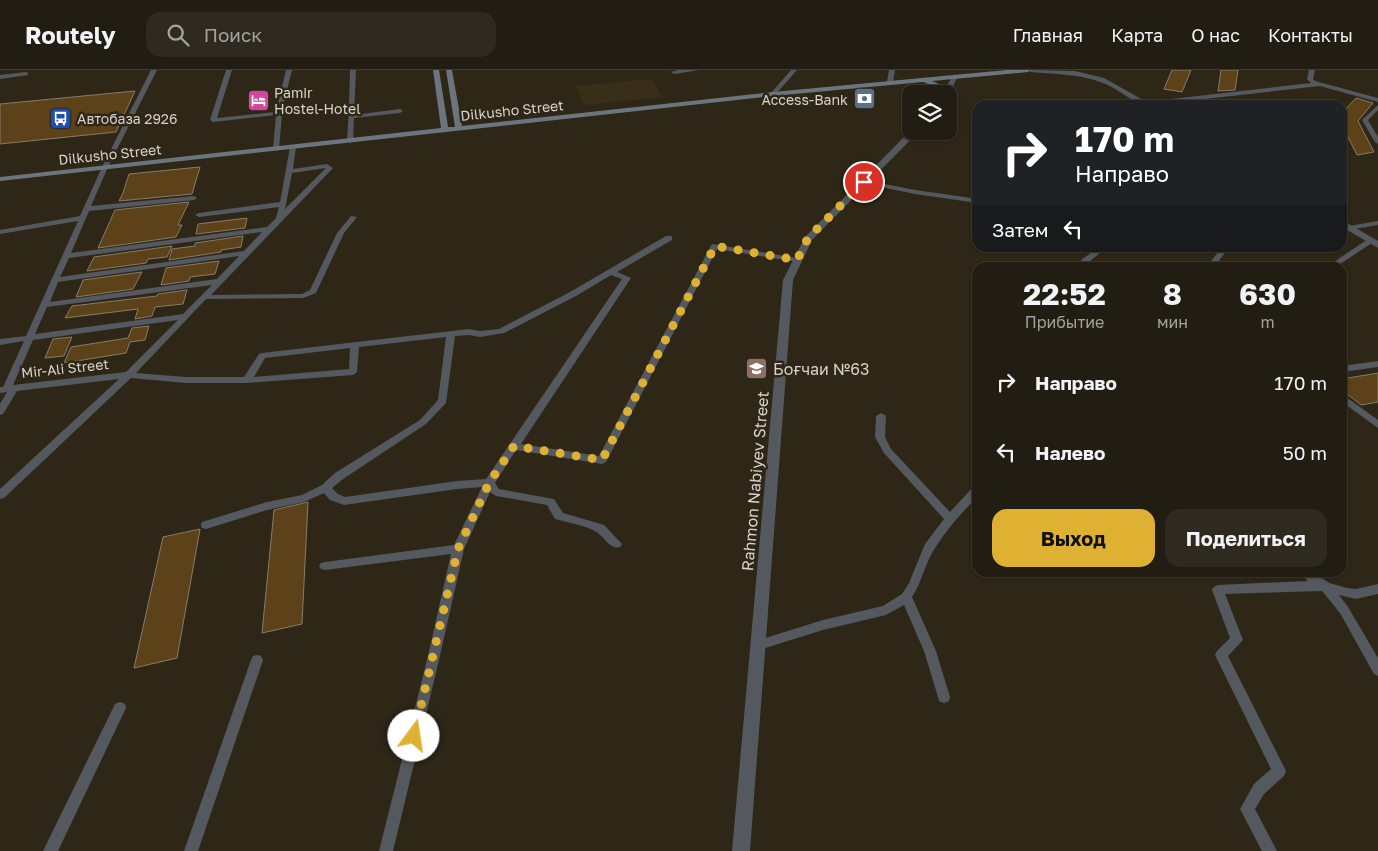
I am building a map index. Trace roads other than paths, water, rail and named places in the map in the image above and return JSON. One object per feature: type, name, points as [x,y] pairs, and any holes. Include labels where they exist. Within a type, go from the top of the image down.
[{"type":"main road","points":[[436,70],[445,130]]},
{"type":"main road","points":[[449,70],[459,128]]},
{"type":"main road","points":[[1002,70],[1010,72]]},
{"type":"main road","name":"Dilkusho Street","points":[[0,179],[921,79],[955,73],[1029,70]]},
{"type":"main road","points":[[921,79],[940,85]]},
{"type":"street","name":"Mir-Ali Street","points":[[154,70],[105,167],[7,389],[130,375],[279,219],[293,147]]},
{"type":"street","points":[[229,70],[213,120],[351,106]]},
{"type":"street","points":[[276,149],[279,113],[289,70]]},
{"type":"street","points":[[350,141],[353,70]]},
{"type":"street","points":[[674,72],[696,70]]},
{"type":"street","points":[[773,94],[794,70]]},
{"type":"street","points":[[890,82],[892,70]]},
{"type":"street","points":[[1029,70],[1075,72],[1107,81]]},
{"type":"street","points":[[1088,70],[1139,100]]},
{"type":"street","points":[[1312,70],[1310,79],[1319,84],[1378,100]]},
{"type":"street","points":[[1105,72],[1107,81]]},
{"type":"street","points":[[949,85],[955,73]]},
{"type":"street","points":[[0,77],[26,74]]},
{"type":"street","points":[[1181,100],[1319,84]]},
{"type":"street","points":[[1378,107],[1364,120],[1378,142]]},
{"type":"street","points":[[350,117],[400,111]]},
{"type":"street","name":"Rahmon Nabiyev Street","points":[[741,851],[788,280],[808,238],[906,140]]},
{"type":"street","points":[[279,219],[330,168],[327,166],[290,170]]},
{"type":"street","points":[[864,182],[972,200]]},
{"type":"street","points":[[86,210],[194,198]]},
{"type":"street","points":[[199,215],[283,204]]},
{"type":"street","points":[[203,297],[303,296],[310,294],[341,233],[353,217]]},
{"type":"street","points":[[0,232],[83,218]]},
{"type":"street","points":[[1347,226],[1378,223]]},
{"type":"street","points":[[1347,227],[1374,243]]},
{"type":"street","points":[[66,256],[270,229]]},
{"type":"street","points":[[247,380],[262,356],[469,332],[480,334],[501,331],[573,294],[669,238]]},
{"type":"street","points":[[1339,262],[1374,243]]},
{"type":"street","points":[[514,446],[602,460],[715,246],[797,260]]},
{"type":"street","points":[[1084,262],[1097,252]]},
{"type":"street","points":[[1214,262],[1222,252]]},
{"type":"street","points":[[55,280],[246,253]]},
{"type":"street","points":[[386,851],[458,549],[489,483],[627,278],[610,272]]},
{"type":"street","points":[[44,305],[220,281]]},
{"type":"street","points":[[0,342],[186,316]]},
{"type":"street","points":[[206,526],[267,506],[304,498],[326,488],[339,476],[423,422],[443,401],[451,334]]},
{"type":"street","points":[[0,495],[130,375],[186,380],[247,380],[353,372],[355,344]]},
{"type":"street","points":[[1347,368],[1378,364]]},
{"type":"street","points":[[0,412],[7,389]]},
{"type":"street","points":[[1347,401],[1378,425]]},
{"type":"street","points":[[881,416],[880,437],[887,452],[950,518]]},
{"type":"street","points":[[326,488],[334,497],[344,501],[457,485],[489,483]]},
{"type":"street","points":[[489,483],[496,492],[550,502],[559,516],[600,528],[616,544]]},
{"type":"street","points":[[759,645],[823,625],[886,610],[906,597],[914,585],[929,547],[950,518],[972,495]]},
{"type":"street","points":[[325,566],[458,549]]},
{"type":"street","points":[[1311,577],[1325,586],[1347,593],[1356,594],[1378,589]]},
{"type":"street","points":[[1325,586],[1344,610],[1378,670]]},
{"type":"street","points":[[1270,851],[1247,809],[1259,789],[1279,771],[1221,655],[1237,640],[1218,590],[1325,586]]},
{"type":"street","points":[[906,597],[930,652],[944,697]]},
{"type":"street","points":[[191,851],[257,660]]},
{"type":"street","points":[[50,851],[120,708]]},
{"type":"place","name":"Access-Bank","points":[[864,99]]},
{"type":"place","name":"Pamir Hostel-Hotel","points":[[258,100]]},
{"type":"place","name":"Автобаза 2926","points":[[61,118]]},
{"type":"place","name":"Боғчаи №63","points":[[757,369]]}]
